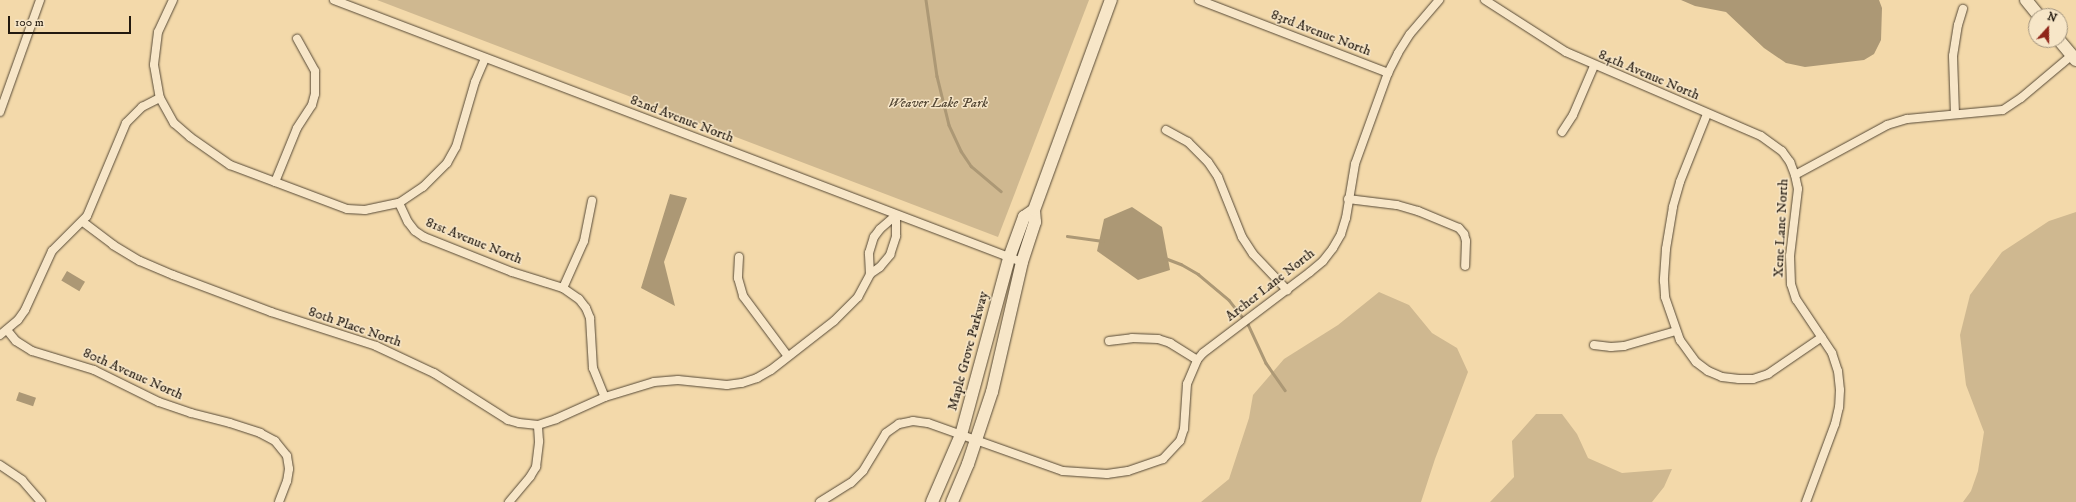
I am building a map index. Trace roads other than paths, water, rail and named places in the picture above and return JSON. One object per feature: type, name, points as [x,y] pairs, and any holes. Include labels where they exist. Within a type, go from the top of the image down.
[{"type":"main road","name":"Maple Grove Parkway","points":[[952,502],[977,441],[1001,358],[1022,262],[1035,222],[1034,210],[1111,0]]},
{"type":"main road","points":[[2026,0],[2032,8]]},
{"type":"main road","points":[[2066,48],[2074,57]]},
{"type":"main road","name":"Maple Grove Parkway","points":[[932,502],[961,435],[1009,258],[1024,217],[1034,210]]},
{"type":"street","points":[[0,112],[40,0]]},
{"type":"street","points":[[173,0],[160,27],[154,49],[154,73],[160,98],[174,122],[190,138],[230,165],[347,209],[365,210],[399,203],[423,187],[452,155],[462,130],[475,82],[485,58]]},
{"type":"street","name":"82nd Avenue North","points":[[334,0],[1022,262]]},
{"type":"street","name":"83rd Avenue North","points":[[1199,0],[1208,2],[1388,73]]},
{"type":"street","name":"Archer Lane North","points":[[977,441],[1041,465],[1068,472],[1107,474],[1128,471],[1150,465],[1163,459],[1180,441],[1186,416],[1187,384],[1197,360],[1287,290],[1322,261],[1333,248],[1341,234],[1346,218],[1355,164],[1388,73],[1410,34],[1439,0]]},
{"type":"street","name":"84th Avenue North","points":[[1485,0],[1549,43],[1594,66],[1761,136],[1782,151],[1796,175]]},
{"type":"street","points":[[1955,114],[1953,56],[1958,25],[1963,9]]},
{"type":"street","points":[[275,182],[297,128],[312,105],[315,94],[315,71],[297,39]]},
{"type":"street","name":"Xene Lane North","points":[[1806,502],[1835,424],[1839,407],[1840,390],[1838,372],[1832,353],[1796,299],[1791,284],[1790,256],[1798,189],[1796,175],[1887,125],[1907,119],[2003,110],[2074,57]]},
{"type":"street","points":[[1562,132],[1573,115],[1594,66]]},
{"type":"street","points":[[4,333],[24,310],[52,251],[83,222],[91,210],[126,123],[142,107],[160,98]]},
{"type":"street","points":[[1707,114],[1680,182],[1673,207],[1666,249],[1664,281],[1666,297],[1676,331],[1686,350],[1696,362],[1708,371],[1722,377],[1739,380],[1753,379],[1768,374],[1822,337]]},
{"type":"street","points":[[1166,130],[1188,142],[1208,162],[1218,177],[1242,237],[1253,254],[1287,290]]},
{"type":"street","points":[[1348,199],[1397,206],[1418,211],[1458,228],[1464,234],[1466,241],[1465,266]]},
{"type":"street","points":[[563,288],[584,241],[592,201]]},
{"type":"street","name":"81st Avenue North","points":[[399,203],[408,222],[424,237],[512,272],[563,288],[579,299],[586,308],[590,318],[593,368],[605,397]]},
{"type":"street","points":[[870,274],[880,268],[890,255],[896,236],[896,214]]},
{"type":"street","points":[[509,502],[530,477],[536,467],[538,454],[538,425],[556,420],[605,397],[664,381],[678,380],[727,385],[742,383],[771,370],[846,310],[858,297],[870,274],[869,253],[871,244],[880,229],[896,214]]},
{"type":"street","name":"80th Place North","points":[[83,222],[113,245],[140,261],[271,312],[376,346],[434,373],[508,420],[538,425]]},
{"type":"street","points":[[739,257],[738,278],[743,296],[787,356]]},
{"type":"street","points":[[1594,345],[1611,348],[1624,346],[1676,331]]},
{"type":"street","name":"80th Avenue North","points":[[4,333],[32,351],[94,370],[159,402],[190,413],[230,423],[275,441],[282,448],[289,462],[287,481],[279,502]]},
{"type":"street","points":[[1109,341],[1138,338],[1158,339],[1170,343],[1197,360]]},
{"type":"street","points":[[820,502],[851,483],[863,471],[886,433],[899,424],[920,421],[977,441]]},
{"type":"street","points":[[0,465],[22,480],[40,502]]},
{"type":"waterway","points":[[926,0],[937,76],[949,125],[961,151],[971,166],[1001,191]]},
{"type":"waterway","points":[[1067,236],[1103,241]]},
{"type":"waterway","points":[[1165,258],[1181,264],[1198,274],[1229,300],[1248,324],[1266,363],[1285,390]]},
{"type":"park label","name":"Weaver Lake Park","points":[[938,103]]}]
